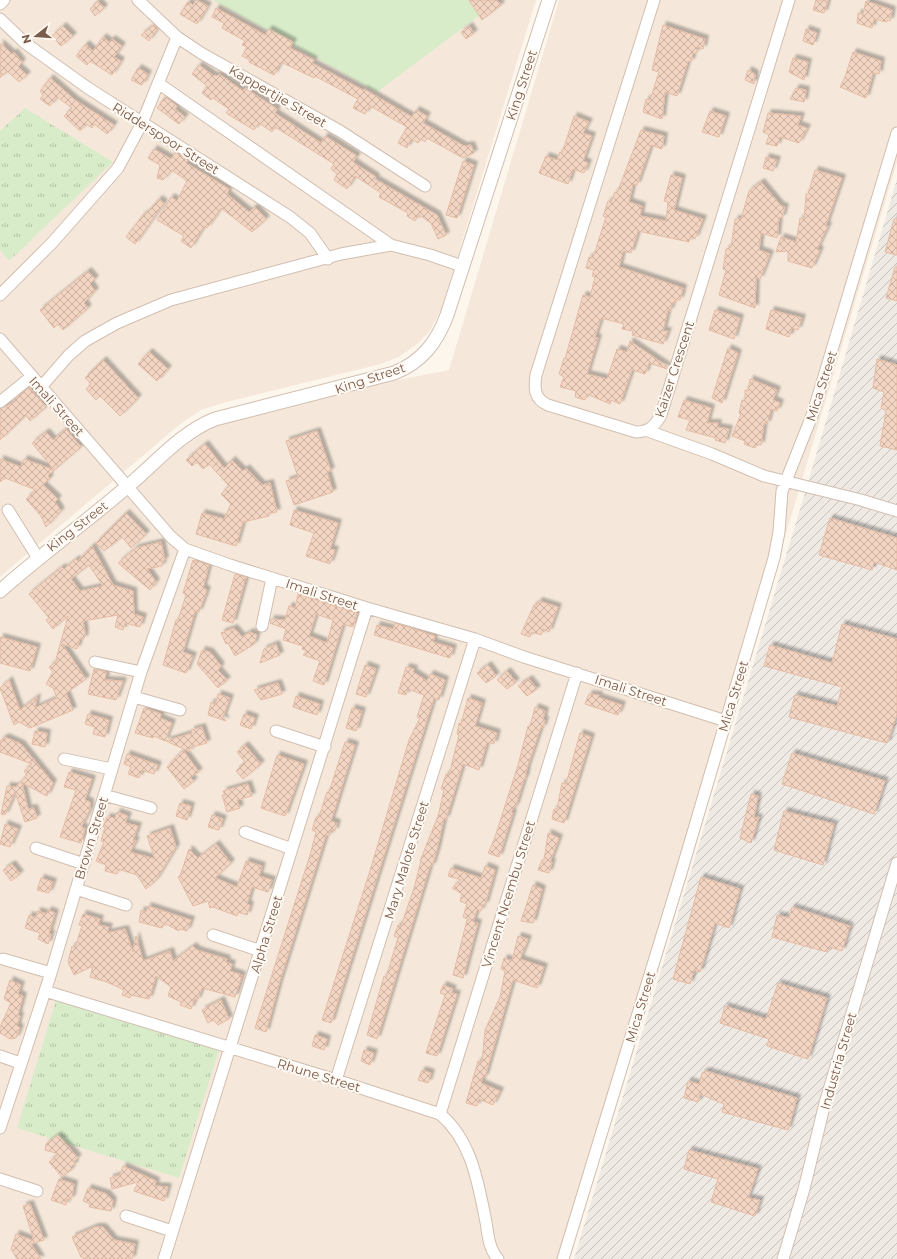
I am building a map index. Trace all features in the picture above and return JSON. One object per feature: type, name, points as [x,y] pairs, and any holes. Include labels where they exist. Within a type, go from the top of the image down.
[{"type":"street","points":[[0,4],[4,0]]},
{"type":"street","name":"Kappertjie Street","points":[[138,0],[177,37],[201,53],[340,131],[425,186]]},
{"type":"street","name":"King Street","points":[[0,591],[38,558],[128,486],[184,435],[204,423],[384,377],[412,364],[437,339],[447,315],[548,0]]},
{"type":"street","name":"Kaizer Crescent","points":[[654,0],[536,375],[534,387],[537,397],[548,406],[634,432],[648,431],[653,427],[661,415],[788,0]]},
{"type":"street","name":"Ridderspoor Street","points":[[0,19],[25,43],[58,67],[142,123],[290,217],[310,233],[328,259]]},
{"type":"street","points":[[0,295],[52,243],[109,180],[124,158],[142,123],[177,37]]},
{"type":"street","points":[[158,83],[391,245],[430,255],[462,266]]},
{"type":"street","name":"Mica Street","points":[[563,1259],[774,558],[779,532],[781,498],[786,480],[813,414],[897,133]]},
{"type":"street","points":[[41,387],[69,355],[85,341],[117,323],[171,300],[361,250],[391,245]]},
{"type":"street","name":"Imali Street","points":[[0,339],[31,377],[128,486],[171,537],[185,549],[367,608],[475,639],[726,721]]},
{"type":"street","points":[[0,402],[31,377]]},
{"type":"street","points":[[648,431],[712,454],[750,471],[897,511]]},
{"type":"street","points":[[8,510],[38,558]]},
{"type":"street","name":"Brown Street","points":[[0,1128],[20,1063],[51,973],[141,672],[185,549]]},
{"type":"street","points":[[262,626],[272,578]]},
{"type":"street","name":"Alpha Street","points":[[164,1259],[325,747],[367,608]]},
{"type":"street","name":"Mary Malote Street","points":[[336,1080],[475,639]]},
{"type":"street","points":[[95,662],[141,672]]},
{"type":"street","name":"Vincent Ncembu Street","points":[[440,1114],[577,673]]},
{"type":"street","points":[[134,697],[180,710]]},
{"type":"street","points":[[276,731],[325,747]]},
{"type":"street","points":[[64,759],[111,769]]},
{"type":"street","points":[[104,795],[151,808]]},
{"type":"street","points":[[245,832],[292,850]]},
{"type":"street","points":[[36,848],[84,864]]},
{"type":"street","name":"Industria Street","points":[[783,1259],[804,1189],[825,1103],[897,863]]},
{"type":"street","points":[[76,889],[126,905]]},
{"type":"street","points":[[213,935],[261,951]]},
{"type":"street","points":[[3,959],[51,973]]},
{"type":"street","name":"Rhune Street","points":[[45,991],[336,1080],[440,1114],[452,1124],[462,1140],[473,1167],[490,1246],[498,1259]]},
{"type":"street","points":[[0,1056],[20,1063]]},
{"type":"street","points":[[0,1179],[37,1191]]},
{"type":"street","points":[[126,1216],[172,1231]]},
{"type":"shaded area","points":[[0,0],[536,0],[441,310],[429,332],[416,345],[399,357],[381,364],[223,403],[201,410],[179,425],[0,577]]},
{"type":"shaded area","points":[[559,0],[897,0],[897,162],[569,1259],[0,1259],[0,590],[223,414],[449,370]]},
{"type":"shaded area","points":[[897,179],[897,1259],[574,1259],[804,496]]},
{"type":"green space","points":[[213,0],[500,0],[377,92]]},
{"type":"green space","points":[[25,108],[113,162],[9,261],[0,250],[0,131]]},
{"type":"green space","points":[[56,1000],[219,1050],[179,1178],[17,1128]]},
{"type":"building","points":[[196,0],[208,6],[197,24],[180,14],[188,2],[193,5]]},
{"type":"building","points":[[469,0],[497,0],[501,5],[482,20]]},
{"type":"building","points":[[816,0],[828,0],[824,13],[813,10]]},
{"type":"building","points":[[98,1],[104,8],[95,16],[90,9]]},
{"type":"building","points":[[866,1],[892,10],[890,21],[887,20],[887,22],[874,19],[872,28],[857,23],[858,13],[863,14]]},
{"type":"building","points":[[216,8],[265,35],[269,29],[293,42],[290,48],[314,60],[312,63],[363,90],[364,89],[412,117],[416,110],[427,116],[423,123],[464,146],[471,145],[474,153],[463,158],[427,138],[425,142],[421,139],[418,143],[411,139],[407,148],[398,143],[407,127],[370,106],[365,114],[353,108],[358,99],[315,76],[314,78],[281,62],[274,75],[249,62],[250,60],[242,56],[247,47],[242,45],[245,41],[222,28],[224,23],[212,17]]},
{"type":"building","points":[[154,25],[158,28],[149,41],[141,35]]},
{"type":"building","points":[[663,25],[705,39],[703,49],[698,47],[696,53],[693,53],[691,62],[688,61],[677,96],[665,92],[662,119],[643,112],[646,99],[650,100],[659,72],[652,70]]},
{"type":"building","points":[[63,26],[73,36],[61,46],[52,36]]},
{"type":"building","points":[[469,26],[474,33],[466,39],[461,32]]},
{"type":"building","points":[[806,29],[817,33],[813,45],[803,41]]},
{"type":"building","points":[[103,37],[109,42],[112,39],[122,46],[114,57],[121,61],[112,75],[90,61],[87,65],[76,56],[86,44],[93,51]]},
{"type":"building","points":[[0,43],[12,54],[14,52],[22,62],[18,67],[27,75],[19,82],[7,71],[0,78]]},
{"type":"building","points":[[853,52],[881,61],[879,74],[873,73],[866,98],[840,87],[845,77]]},
{"type":"building","points":[[793,58],[808,62],[804,80],[789,72]]},
{"type":"building","points":[[199,65],[214,76],[219,74],[243,91],[245,88],[277,109],[275,113],[321,143],[325,136],[357,156],[353,162],[376,177],[375,179],[437,215],[446,235],[438,239],[431,223],[419,215],[415,221],[407,216],[408,213],[379,197],[381,193],[355,176],[347,189],[334,180],[337,174],[331,169],[334,164],[275,127],[272,132],[259,123],[254,130],[226,113],[229,109],[213,98],[211,100],[202,93],[207,86],[192,74]]},
{"type":"building","points":[[138,68],[148,74],[142,85],[131,80]]},
{"type":"building","points":[[748,70],[755,74],[754,84],[745,80]]},
{"type":"building","points":[[50,78],[75,100],[114,125],[107,134],[94,124],[92,128],[86,124],[80,131],[64,116],[72,108],[57,97],[50,106],[40,99],[43,95],[40,91]]},
{"type":"building","points":[[796,88],[806,90],[804,102],[790,99]]},
{"type":"building","points":[[165,97],[177,106],[175,109],[185,117],[179,124],[157,108]]},
{"type":"building","points":[[710,111],[726,116],[719,137],[702,132]]},
{"type":"building","points":[[768,113],[801,116],[798,125],[807,128],[799,143],[780,137],[777,146],[766,144],[769,135],[763,132]]},
{"type":"building","points":[[574,116],[589,122],[583,133],[592,136],[583,161],[588,163],[584,173],[573,169],[568,184],[539,173],[546,156],[557,160],[560,152],[562,153]]},
{"type":"building","points":[[641,130],[664,136],[662,149],[651,145],[637,185],[633,184],[629,202],[642,206],[640,216],[666,221],[668,202],[664,201],[671,175],[682,178],[674,210],[703,219],[695,239],[690,236],[689,242],[638,231],[631,253],[623,251],[619,267],[683,288],[680,300],[676,299],[675,303],[673,302],[670,311],[668,310],[663,331],[668,331],[663,344],[632,335],[633,331],[622,329],[624,324],[601,318],[595,337],[598,338],[587,374],[607,379],[617,349],[627,352],[630,341],[668,367],[667,369],[649,363],[645,374],[632,370],[620,404],[611,400],[610,404],[587,394],[585,400],[575,397],[576,391],[560,387],[564,377],[559,374],[564,358],[565,359],[583,295],[590,297],[595,277],[592,276],[594,270],[586,268],[589,257],[593,258],[606,217],[603,216],[608,201],[611,202],[615,192],[617,193]]},
{"type":"building","points":[[154,149],[171,159],[176,152],[188,160],[186,163],[229,189],[227,194],[249,212],[255,207],[266,219],[252,232],[221,208],[207,228],[204,226],[191,248],[181,241],[184,236],[157,220],[171,197],[177,201],[187,181],[172,170],[163,180],[157,178],[160,165],[148,158]]},
{"type":"building","points":[[766,157],[777,160],[773,171],[763,168]]},
{"type":"building","points":[[463,161],[474,165],[457,218],[446,215]]},
{"type":"building","points":[[815,170],[842,178],[826,225],[828,226],[817,249],[820,250],[812,268],[788,261],[788,251],[776,252],[781,237],[796,242],[800,218],[804,220],[806,194],[808,194]]},
{"type":"building","points":[[761,182],[781,206],[785,207],[782,218],[779,217],[777,238],[761,233],[759,250],[770,254],[760,279],[756,277],[755,308],[719,295],[726,270],[723,269],[726,249],[731,247],[735,219],[741,219],[749,191]]},
{"type":"building","points":[[159,199],[164,203],[135,244],[126,237],[144,214],[146,214]]},
{"type":"building","points":[[894,219],[897,219],[897,255],[885,252]]},
{"type":"building","points":[[895,267],[897,267],[897,301],[886,298]]},
{"type":"building","points":[[88,271],[95,279],[90,284],[95,291],[84,303],[88,308],[63,330],[58,324],[54,328],[40,310]]},
{"type":"building","points":[[715,310],[740,318],[734,339],[709,330]]},
{"type":"building","points":[[771,310],[802,318],[798,330],[792,328],[789,337],[766,329]]},
{"type":"building","points":[[728,348],[738,353],[722,403],[712,398]]},
{"type":"building","points":[[149,352],[168,369],[157,381],[138,364]]},
{"type":"building","points":[[877,359],[897,365],[897,450],[880,446],[886,411],[881,408],[884,392],[873,388]]},
{"type":"building","points":[[103,360],[138,398],[120,416],[100,396],[96,400],[86,389],[91,384],[85,378]]},
{"type":"building","points":[[750,379],[777,390],[773,400],[780,403],[777,411],[771,409],[767,424],[764,423],[761,445],[758,444],[755,448],[744,444],[745,441],[732,436],[741,414],[739,413],[742,400],[745,401],[745,390],[748,391]]},
{"type":"building","points":[[29,387],[46,407],[30,421],[26,415],[0,440],[0,409],[15,402],[14,400]]},
{"type":"building","points":[[684,400],[711,408],[707,423],[718,423],[717,427],[729,429],[725,443],[715,440],[716,438],[686,430],[690,420],[678,417]]},
{"type":"building","points":[[66,429],[81,447],[54,470],[32,443],[46,432],[53,440]]},
{"type":"building","points":[[317,431],[331,471],[327,472],[333,492],[294,505],[286,481],[298,477],[286,441]]},
{"type":"building","points":[[205,444],[224,468],[232,460],[243,471],[246,468],[262,485],[270,483],[277,512],[268,513],[269,516],[243,522],[236,546],[196,534],[202,513],[224,519],[231,504],[221,494],[229,486],[209,464],[203,469],[197,462],[192,466],[186,460]]},
{"type":"building","points":[[0,459],[21,467],[24,459],[54,470],[48,476],[50,478],[43,485],[58,499],[55,502],[61,511],[46,527],[41,516],[26,499],[36,490],[5,478],[0,482]]},
{"type":"building","points":[[294,510],[338,523],[330,549],[335,550],[330,564],[306,556],[314,533],[290,525]]},
{"type":"building","points":[[126,513],[146,534],[131,548],[122,537],[104,551],[96,543]]},
{"type":"building","points":[[830,518],[897,538],[897,570],[874,562],[872,570],[819,555]]},
{"type":"building","points":[[161,542],[165,560],[163,560],[162,566],[147,569],[156,582],[150,590],[118,563],[136,548]]},
{"type":"building","points":[[92,546],[113,585],[133,591],[134,614],[143,617],[140,627],[125,623],[123,630],[115,627],[118,615],[83,621],[85,633],[84,639],[80,638],[77,649],[62,644],[86,679],[66,693],[73,710],[30,728],[19,722],[14,725],[0,688],[9,680],[20,710],[37,697],[35,708],[57,698],[53,688],[46,684],[53,672],[49,667],[58,660],[56,659],[68,616],[53,629],[46,620],[49,618],[29,594],[62,567],[64,569],[76,559],[78,561]],"holes":[[[89,565],[103,586],[80,591],[71,579]]]},
{"type":"building","points":[[193,560],[209,565],[203,588],[207,590],[199,612],[195,611],[183,652],[193,656],[186,673],[163,665],[176,620],[178,620],[186,595],[183,593]]},
{"type":"building","points":[[235,574],[246,577],[233,623],[222,620]]},
{"type":"building","points":[[298,594],[357,613],[353,627],[343,624],[324,685],[313,681],[320,661],[303,655],[307,651],[302,649],[303,646],[283,640],[286,629],[270,623],[271,619],[285,620],[289,606],[295,608]],"holes":[[[316,614],[333,620],[327,643],[309,636]]]},
{"type":"building","points":[[539,601],[558,607],[549,632],[543,629],[541,635],[532,632],[530,637],[521,634],[534,605],[537,605]]},
{"type":"building","points":[[395,623],[435,636],[433,642],[453,648],[450,658],[374,635],[377,625],[393,629]]},
{"type":"building","points":[[842,624],[897,639],[897,714],[887,743],[789,717],[795,695],[837,706],[842,687],[764,666],[770,645],[832,663]]},
{"type":"building","points":[[234,628],[242,637],[250,632],[257,635],[254,644],[235,656],[228,643],[226,644],[221,633]]},
{"type":"building","points":[[0,637],[37,647],[30,671],[0,663]]},
{"type":"building","points":[[276,644],[280,655],[260,663],[264,649]]},
{"type":"building","points":[[202,650],[210,652],[221,666],[218,670],[227,680],[218,688],[197,664]]},
{"type":"building","points":[[365,665],[376,669],[366,697],[356,694]]},
{"type":"building","points":[[488,665],[496,676],[486,683],[477,673]]},
{"type":"building","points":[[406,667],[414,669],[413,672],[427,681],[430,674],[445,680],[439,700],[434,698],[331,1023],[322,1020],[369,874],[409,740],[420,718],[417,717],[424,695],[408,689],[406,695],[398,693]]},
{"type":"building","points":[[94,669],[106,672],[105,680],[123,681],[116,700],[88,694]]},
{"type":"building","points":[[507,671],[516,682],[507,689],[497,680]]},
{"type":"building","points":[[529,679],[537,689],[527,696],[518,686]]},
{"type":"building","points":[[278,683],[282,694],[261,700],[254,690]]},
{"type":"building","points":[[218,694],[230,698],[223,717],[226,721],[208,715],[211,702],[215,705]]},
{"type":"building","points":[[589,694],[599,695],[598,697],[622,705],[618,715],[585,704]]},
{"type":"building","points":[[296,696],[320,704],[317,715],[293,707]]},
{"type":"building","points":[[468,698],[482,703],[475,726],[497,733],[494,744],[487,742],[479,770],[463,764],[446,819],[444,818],[437,850],[432,866],[430,866],[377,1039],[367,1035],[384,976],[386,977],[398,938],[394,936],[398,925],[401,926],[414,888],[420,861],[438,816],[444,790],[441,789],[446,774],[449,775],[459,735],[457,734],[459,723],[461,724]]},
{"type":"building","points":[[535,707],[545,711],[543,719],[545,720],[543,728],[541,727],[527,768],[525,779],[516,805],[511,812],[513,813],[499,857],[488,853],[494,840]]},
{"type":"building","points":[[144,708],[161,714],[160,718],[172,723],[165,741],[154,736],[153,738],[135,733]]},
{"type":"building","points":[[352,708],[362,711],[356,731],[346,728]]},
{"type":"building","points":[[88,714],[109,720],[105,737],[93,734],[95,727],[85,724]]},
{"type":"building","points":[[244,714],[255,718],[251,729],[240,725]]},
{"type":"building","points":[[202,727],[207,743],[189,748],[190,752],[166,741],[192,733],[191,730]]},
{"type":"building","points":[[35,731],[47,733],[45,747],[32,744]]},
{"type":"building","points":[[580,733],[591,737],[564,823],[552,819],[554,809],[557,809],[562,783],[566,784]]},
{"type":"building","points":[[5,737],[21,744],[53,783],[47,796],[22,783],[28,809],[34,808],[37,818],[25,822],[15,792],[5,815],[1,814],[7,786],[16,787],[27,775],[24,771],[32,764],[0,752],[0,741]]},
{"type":"building","points":[[345,742],[355,745],[331,821],[337,823],[335,831],[331,830],[329,836],[326,835],[279,984],[266,1032],[255,1028],[310,855],[316,832],[312,830],[316,817],[319,817],[327,792],[329,792]]},
{"type":"building","points":[[245,745],[261,764],[243,779],[236,771],[245,762],[237,752]]},
{"type":"building","points":[[183,750],[199,772],[190,777],[194,781],[184,789],[167,767]]},
{"type":"building","points":[[792,753],[885,781],[874,814],[782,784]]},
{"type":"building","points":[[127,754],[158,765],[154,774],[142,770],[139,778],[128,774],[131,767],[124,764]]},
{"type":"building","points":[[277,755],[304,764],[285,816],[261,808]]},
{"type":"building","points":[[69,772],[92,779],[85,800],[90,802],[90,809],[81,827],[85,828],[81,843],[60,837],[76,790],[64,787]]},
{"type":"building","points":[[248,784],[252,796],[237,800],[240,808],[227,812],[222,795],[225,795],[223,791]]},
{"type":"building","points":[[751,794],[758,796],[754,818],[759,817],[751,843],[740,838]]},
{"type":"building","points":[[180,803],[191,806],[187,820],[176,816]]},
{"type":"building","points":[[784,811],[834,824],[823,865],[774,850]]},
{"type":"building","points":[[117,812],[128,816],[125,823],[138,826],[133,841],[136,840],[130,852],[155,859],[147,836],[170,828],[176,847],[156,880],[146,889],[137,875],[118,869],[117,874],[105,871],[106,865],[96,861],[104,842],[101,841],[105,827],[103,827],[107,817],[115,818]]},
{"type":"building","points":[[212,815],[223,819],[219,830],[208,827]]},
{"type":"building","points":[[5,824],[18,829],[10,847],[0,844]]},
{"type":"building","points":[[548,833],[559,838],[550,862],[552,862],[549,873],[538,870],[542,860],[544,860]]},
{"type":"building","points":[[216,844],[231,863],[215,878],[237,887],[246,861],[262,866],[259,876],[272,880],[268,892],[252,887],[247,904],[250,905],[247,915],[238,912],[237,916],[213,907],[210,908],[208,901],[193,906],[178,877],[180,876],[189,849],[198,858]]},
{"type":"building","points":[[12,864],[20,874],[11,881],[3,870]]},
{"type":"building","points":[[485,866],[495,870],[485,905],[483,904],[481,911],[477,910],[473,922],[478,923],[463,978],[453,975],[467,920],[469,920],[463,917],[467,904],[460,901],[462,894],[452,888],[461,880],[448,876],[451,868],[481,878]]},
{"type":"building","points":[[701,877],[740,889],[729,928],[715,923],[700,972],[694,970],[690,984],[673,979]]},
{"type":"building","points":[[41,878],[53,882],[49,893],[37,890]]},
{"type":"building","points":[[533,885],[542,889],[533,923],[521,921]]},
{"type":"building","points":[[148,906],[191,920],[187,931],[180,929],[179,931],[164,923],[162,928],[139,922],[141,910],[146,912]]},
{"type":"building","points":[[792,907],[850,926],[842,951],[830,947],[827,952],[772,937],[777,915],[789,918]]},
{"type":"building","points":[[48,910],[55,913],[49,933],[51,934],[48,944],[38,939],[40,933],[25,928],[29,915],[36,918],[37,911],[47,914]]},
{"type":"building","points":[[83,914],[100,919],[98,925],[109,927],[107,933],[125,929],[133,952],[136,936],[143,961],[170,951],[173,961],[193,946],[197,950],[227,959],[226,962],[232,964],[230,971],[242,975],[235,997],[202,988],[197,1001],[195,998],[191,1009],[180,1005],[181,1002],[168,996],[171,987],[156,976],[149,999],[131,995],[130,998],[122,995],[124,990],[107,982],[90,977],[93,966],[74,975],[68,962],[72,946],[75,948],[82,926],[79,925]]},
{"type":"building","points":[[518,936],[528,939],[520,959],[544,967],[537,988],[513,980],[485,1077],[483,1077],[481,1083],[500,1091],[493,1105],[479,1099],[477,1106],[466,1103],[478,1061],[482,1062],[485,1030],[500,997],[505,971],[501,969],[504,958],[512,961]]},
{"type":"building","points":[[10,980],[21,985],[18,994],[23,996],[18,1015],[20,1016],[17,1026],[20,1028],[16,1038],[10,1039],[0,1033],[0,1027],[11,1003],[4,999]]},
{"type":"building","points":[[778,983],[827,998],[808,1059],[767,1046],[769,1039],[720,1023],[725,1006],[766,1019]]},
{"type":"building","points":[[443,985],[453,989],[451,993],[457,994],[437,1056],[426,1053],[445,995],[440,993]]},
{"type":"building","points":[[221,1000],[229,1019],[218,1025],[213,1020],[208,1023],[202,1010]]},
{"type":"building","points":[[315,1035],[327,1039],[324,1050],[312,1046]]},
{"type":"building","points":[[364,1050],[374,1053],[370,1065],[361,1061]]},
{"type":"building","points":[[422,1070],[431,1073],[428,1083],[418,1080]]},
{"type":"building","points":[[706,1071],[797,1098],[788,1130],[722,1112],[724,1104],[700,1094],[698,1102],[684,1098],[688,1081],[699,1084],[702,1073]]},
{"type":"building","points":[[58,1135],[78,1158],[74,1161],[75,1164],[70,1167],[72,1169],[62,1177],[49,1162],[59,1154],[45,1150],[46,1144]]},
{"type":"building","points":[[689,1150],[758,1169],[748,1198],[760,1200],[755,1216],[711,1202],[718,1179],[684,1169]]},
{"type":"building","points":[[123,1166],[156,1181],[155,1186],[168,1187],[164,1201],[134,1191],[138,1182],[112,1189],[110,1178],[120,1175]]},
{"type":"building","points":[[59,1179],[74,1184],[72,1197],[70,1200],[67,1199],[66,1205],[51,1200]]},
{"type":"building","points":[[88,1188],[107,1194],[113,1201],[111,1211],[89,1207],[90,1204],[83,1201]]},
{"type":"building","points":[[30,1204],[44,1240],[31,1244],[41,1259],[17,1259],[11,1249],[16,1234],[34,1241],[23,1206]]},
{"type":"building","points":[[95,1227],[103,1227],[114,1240],[135,1244],[132,1259],[85,1259],[81,1257],[72,1237]]}]
